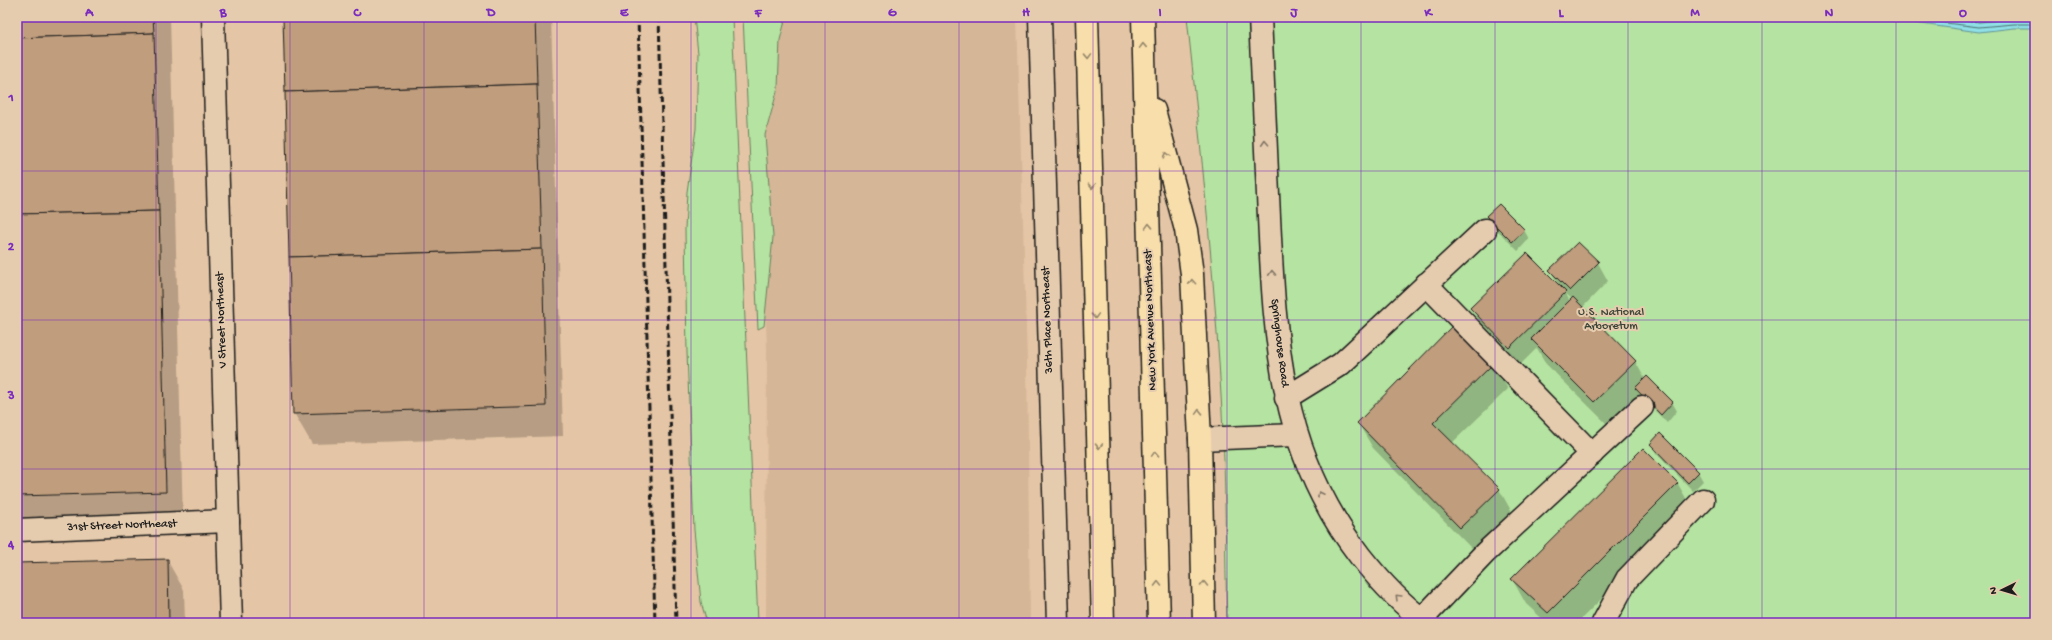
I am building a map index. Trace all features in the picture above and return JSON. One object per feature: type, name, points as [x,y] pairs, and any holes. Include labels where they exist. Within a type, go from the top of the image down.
[{"type":"highway","points":[[1087,17],[1103,623]]},
{"type":"highway","name":"New York Avenue Northeast","points":[[1143,17],[1159,623]]},
{"type":"highway","points":[[1144,74],[1186,230],[1195,320],[1200,439],[1204,623]]},
{"type":"street","name":"V Street Northeast","points":[[213,17],[231,623]]},
{"type":"street","name":"36th Place Northeast","points":[[1040,17],[1058,623]]},
{"type":"street","name":"Springhouse Road","points":[[1260,17],[1274,311],[1286,398],[1296,435],[1314,482],[1343,533],[1379,579],[1424,621]]},
{"type":"street","points":[[1286,398],[1341,364],[1484,230]]},
{"type":"street","points":[[1426,284],[1592,454]]},
{"type":"street","points":[[1424,621],[1485,553],[1642,407]]},
{"type":"street","points":[[1200,439],[1296,435]]},
{"type":"street","points":[[1603,623],[1627,578],[1703,500]]},
{"type":"street","name":"31st Street Northeast","points":[[17,530],[228,522]]},
{"type":"shaded area","points":[[754,17],[1017,17],[1027,362],[1030,623],[766,623],[767,348]]},
{"type":"green space","points":[[694,17],[732,17],[758,623],[707,623],[701,602],[694,530],[687,352],[685,229],[687,192],[696,129],[698,53]]},
{"type":"green space","points":[[743,17],[786,17],[780,40],[778,88],[765,135],[773,237],[764,326],[758,329]]},
{"type":"green space","name":"U.S. National Arboretum","points":[[1187,17],[2035,17],[2035,623],[1227,623],[1224,465],[1216,313]]},
{"type":"water","points":[[1871,17],[2035,17],[2035,28],[2014,28],[1979,32]]},
{"type":"building","points":[[17,17],[153,17],[154,33],[17,38]]},
{"type":"building","points":[[283,17],[535,17],[537,84],[285,92]]},
{"type":"building","points":[[154,33],[159,211],[17,214],[17,38]]},
{"type":"building","points":[[537,84],[542,249],[289,257],[285,92]]},
{"type":"building","points":[[1499,204],[1525,230],[1512,242],[1486,216]]},
{"type":"building","points":[[159,211],[166,492],[17,496],[17,214]]},
{"type":"building","points":[[1578,242],[1599,262],[1570,291],[1549,270]]},
{"type":"building","points":[[542,249],[546,406],[293,414],[289,257]]},
{"type":"building","points":[[1527,253],[1566,292],[1509,348],[1470,308]]},
{"type":"building","points":[[1573,297],[1636,361],[1594,402],[1531,339]]},
{"type":"building","points":[[1454,324],[1494,363],[1433,423],[1500,489],[1460,528],[1357,423]]},
{"type":"building","points":[[1647,376],[1673,402],[1661,415],[1635,388]]},
{"type":"building","points":[[1660,433],[1699,472],[1688,483],[1650,444]]},
{"type":"building","points":[[1643,448],[1678,483],[1548,613],[1511,579]]},
{"type":"building","points":[[168,559],[169,623],[17,623],[17,563]]},
{"type":"railway","points":[[638,17],[655,623]]},
{"type":"railway","points":[[659,17],[676,623]]}]
